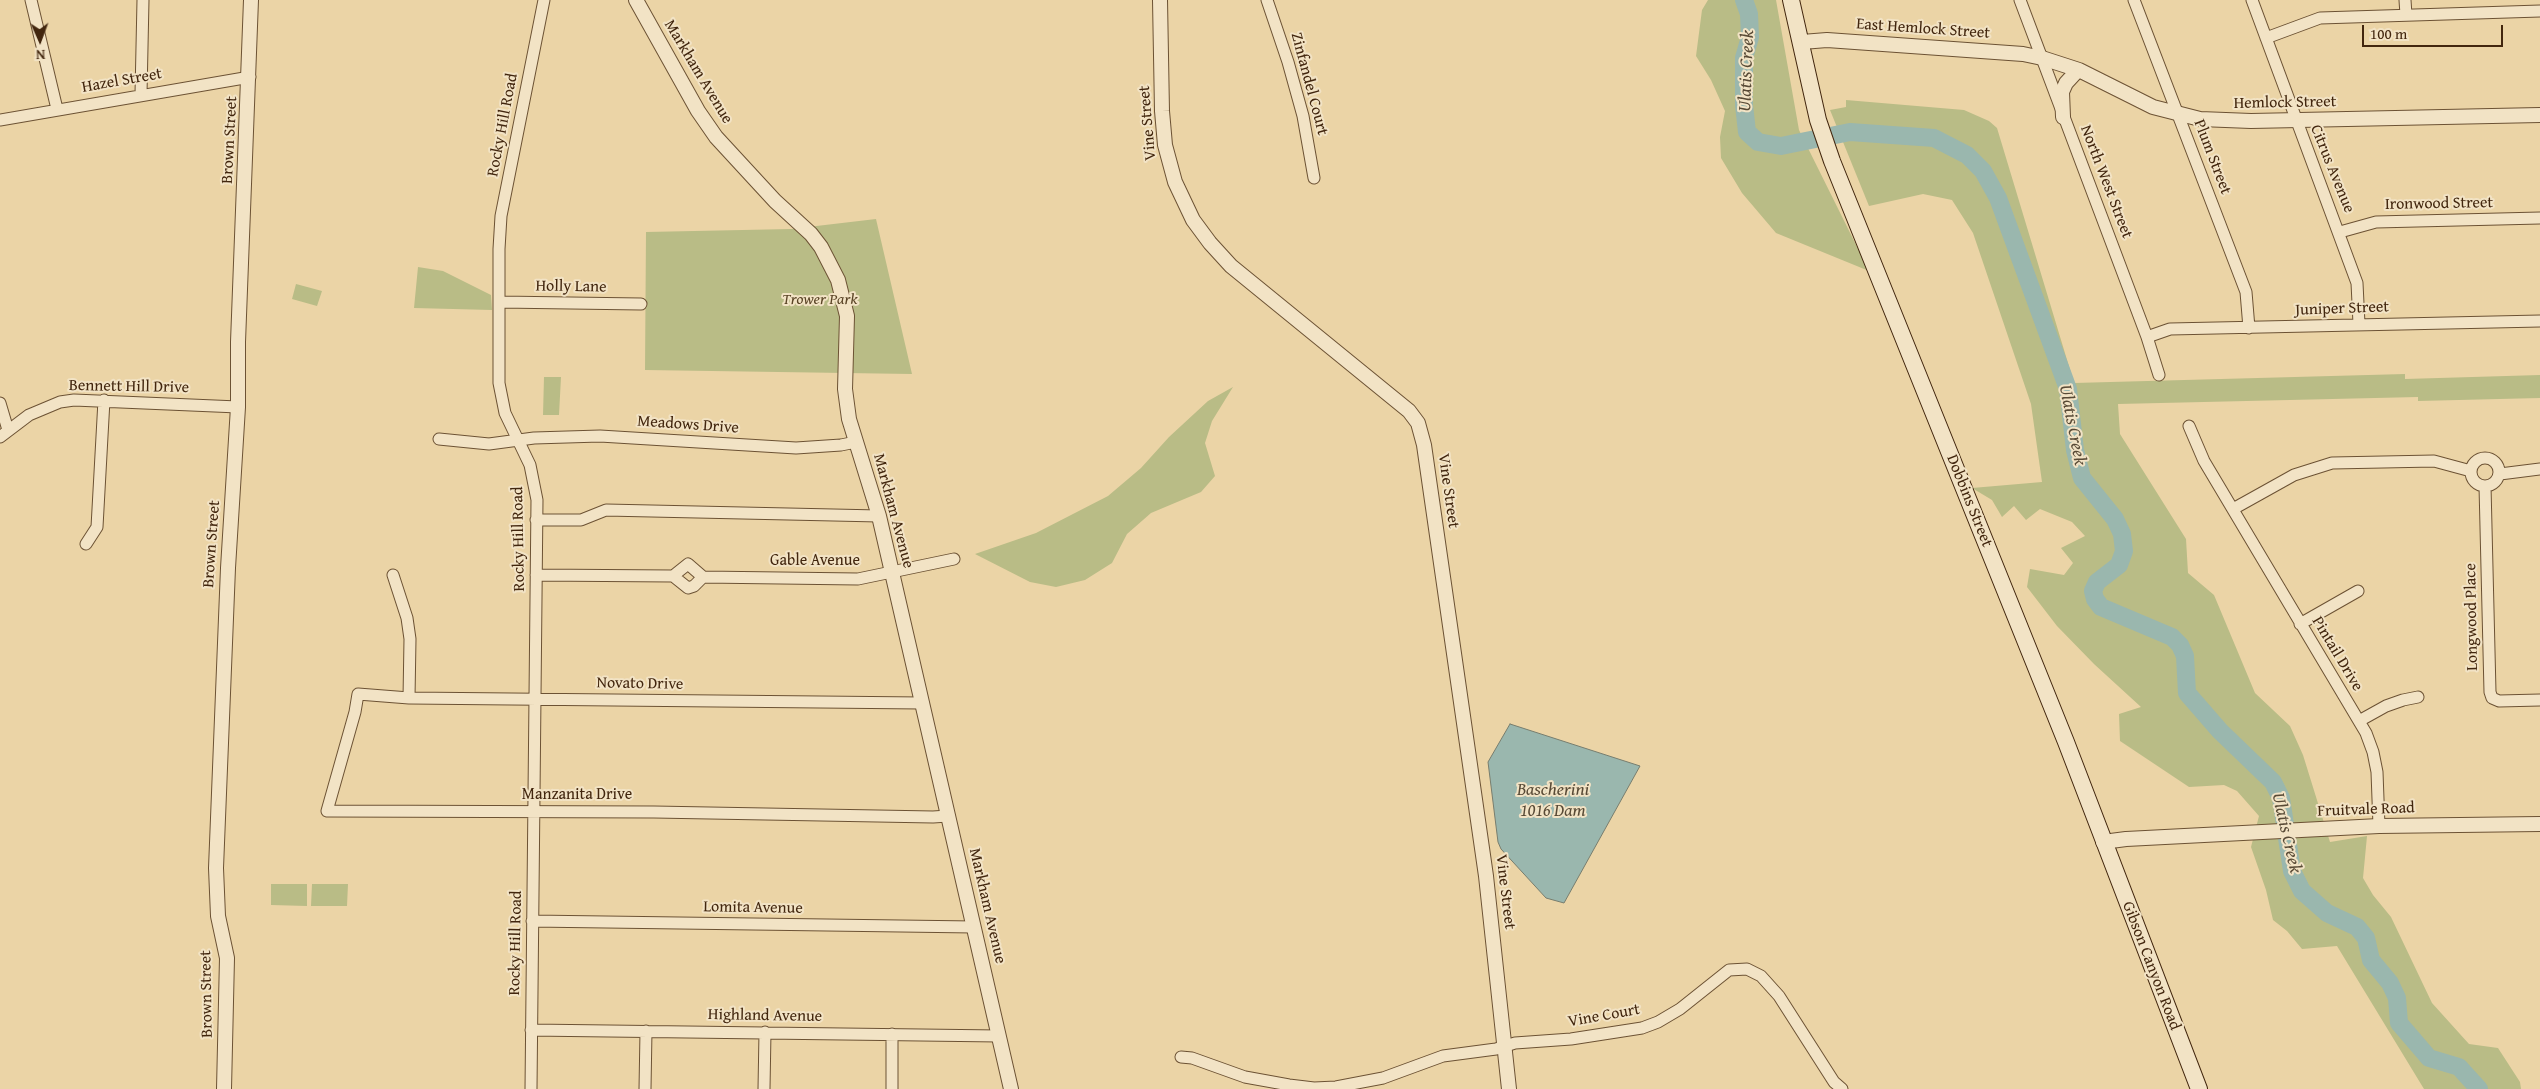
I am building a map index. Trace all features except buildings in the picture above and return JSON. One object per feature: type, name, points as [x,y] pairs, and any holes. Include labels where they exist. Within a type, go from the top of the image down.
[{"type":"main road","points":[[1791,0],[1802,42]]},
{"type":"main road","name":"Dobbins Street","points":[[1802,42],[1818,120],[1832,161],[2062,733],[2103,842]]},
{"type":"main road","name":"Gibson Canyon Road","points":[[2103,842],[2199,1089]]},
{"type":"street","points":[[31,0],[57,109]]},
{"type":"street","points":[[141,94],[143,0]]},
{"type":"street","name":"Brown Street","points":[[224,1089],[226,958],[218,916],[216,868],[227,588],[238,407],[238,342],[250,77],[251,0]]},
{"type":"street","name":"Rocky Hill Road","points":[[531,1089],[536,574],[535,482],[530,465],[505,413],[498,383],[501,216],[544,0]]},
{"type":"street","name":"Markham Avenue","points":[[636,0],[698,110],[716,137],[775,201],[811,234],[831,263],[843,295],[847,316],[846,389],[856,442],[879,516],[1011,1089]]},
{"type":"street","name":"Vine Street","points":[[1160,0],[1162,111],[1165,145],[1175,182],[1193,220],[1210,243],[1231,266],[1410,411],[1418,423],[1424,445],[1486,876],[1509,1089]]},
{"type":"street","name":"Zinfandel Court","points":[[1267,0],[1288,62],[1303,116],[1314,178]]},
{"type":"street","name":"North West Street","points":[[2020,0],[2160,376]]},
{"type":"street","name":"Plum Street","points":[[2134,0],[2246,292],[2249,328]]},
{"type":"street","name":"Citrus Avenue","points":[[2252,0],[2295,120],[2340,232],[2357,283],[2359,324]]},
{"type":"street","points":[[2405,0],[2406,15]]},
{"type":"street","points":[[2266,38],[2320,18],[2406,15],[2511,6],[2540,11]]},
{"type":"street","name":"East Hemlock Street","points":[[1802,42],[1837,41],[2023,54],[2042,58]]},
{"type":"street","name":"Hemlock Street","points":[[2042,58],[2078,70],[2128,96],[2178,116],[2224,122],[2540,115]]},
{"type":"street","points":[[2063,117],[2064,86],[2078,70]]},
{"type":"street","name":"Hazel Street","points":[[0,120],[141,94],[250,77]]},
{"type":"street","name":"Ironwood Street","points":[[2340,232],[2376,222],[2540,218]]},
{"type":"street","name":"Holly Lane","points":[[500,302],[641,304]]},
{"type":"street","name":"Juniper Street","points":[[2147,337],[2170,329],[2540,321]]},
{"type":"street","points":[[86,544],[97,528],[104,400]]},
{"type":"street","name":"Bennett Hill Drive","points":[[4,434],[29,415],[60,402],[104,400],[238,407]]},
{"type":"street","points":[[0,403],[4,434]]},
{"type":"street","name":"Pintail Drive","points":[[2189,426],[2204,461],[2359,721],[2373,752],[2377,772],[2379,826]]},
{"type":"street","name":"Meadows Drive","points":[[439,439],[489,444],[518,440],[600,436],[796,448],[856,442]]},
{"type":"street","points":[[2487,457],[2498,465],[2500,474],[2496,481],[2485,486],[2473,480],[2470,471],[2478,459],[2487,457]]},
{"type":"street","points":[[2233,509],[2294,475],[2332,463],[2434,462],[2470,471]]},
{"type":"street","points":[[2500,474],[2540,469]]},
{"type":"street","name":"Longwood Place","points":[[2485,486],[2490,692],[2492,698],[2498,701],[2540,700]]},
{"type":"street","points":[[536,520],[581,520],[606,510],[879,516]]},
{"type":"street","name":"Gable Avenue","points":[[673,576],[688,564],[704,576],[858,579],[954,559]]},
{"type":"street","name":"Gable Avenue","points":[[536,574],[673,576],[688,588],[694,586],[704,576]]},
{"type":"street","points":[[393,575],[401,594],[409,632],[409,698]]},
{"type":"street","points":[[2300,624],[2358,591]]},
{"type":"street","name":"Novato Drive","points":[[358,694],[409,698],[922,703]]},
{"type":"street","name":"Manzanita Drive","points":[[358,694],[355,712],[327,811],[742,813],[933,818],[948,816]]},
{"type":"street","points":[[2359,721],[2403,700],[2418,697]]},
{"type":"street","name":"Fruitvale Road","points":[[2103,842],[2126,839],[2379,826],[2540,824]]},
{"type":"street","name":"Lomita Avenue","points":[[532,921],[974,927]]},
{"type":"street","name":"Vine Court","points":[[1181,1057],[1192,1058],[1245,1077],[1314,1088],[1336,1087],[1383,1078],[1443,1056],[1515,1043],[1571,1039],[1642,1028],[1658,1022],[1680,1009],[1728,970],[1747,969],[1761,976],[1779,996],[1834,1082],[1842,1089]]},
{"type":"street","name":"Highland Avenue","points":[[531,1030],[999,1036]]},
{"type":"street","points":[[646,1031],[646,1089]]},
{"type":"street","points":[[764,1089],[765,1032]]},
{"type":"street","points":[[892,1034],[892,1089]]},
{"type":"green space","points":[[1708,0],[1776,0],[1799,130],[1869,271],[1776,233],[1742,193],[1721,158],[1720,137],[1725,111],[1711,80],[1696,56],[1702,10]]},
{"type":"green space","points":[[1846,100],[1964,110],[1989,121],[1997,128],[2074,383],[2405,374],[2405,379],[2540,375],[2540,398],[2418,401],[2418,397],[2118,404],[2120,434],[2186,539],[2188,573],[2214,595],[2255,693],[2290,726],[2303,755],[2330,842],[2367,836],[2363,878],[2373,895],[2391,917],[2432,1003],[2469,1044],[2498,1048],[2520,1082],[2521,1089],[2424,1089],[2337,946],[2302,949],[2287,931],[2273,920],[2266,890],[2251,847],[2259,816],[2237,791],[2224,785],[2189,787],[2120,741],[2119,714],[2141,707],[2094,664],[2057,626],[2027,587],[2030,569],[2064,575],[2073,563],[2061,548],[2085,536],[2072,522],[2040,509],[2026,520],[2014,506],[2002,517],[1992,500],[1972,488],[2042,482],[2031,404],[1973,233],[1952,200],[1923,194],[1869,206],[1830,110],[1846,107]]},
{"type":"green space","name":"Trower Park","points":[[876,219],[912,374],[645,370],[646,232],[791,229]]},
{"type":"green space","points":[[418,267],[443,271],[491,295],[492,310],[414,308]]},
{"type":"green space","points":[[296,284],[322,291],[317,306],[292,299]]},
{"type":"green space","points":[[544,377],[561,377],[559,415],[543,415]]},
{"type":"green space","points":[[1233,387],[1212,421],[1205,443],[1215,476],[1201,492],[1151,513],[1127,534],[1112,563],[1085,580],[1056,587],[1030,582],[975,554],[1036,533],[1108,496],[1141,468],[1169,437],[1208,401]]},
{"type":"green space","points":[[271,884],[307,884],[307,906],[271,905]]},
{"type":"green space","points":[[312,884],[348,884],[347,906],[311,906]]},
{"type":"water","name":"Bascherini 1016 Dam","points":[[1510,724],[1640,766],[1564,903],[1546,898],[1501,849],[1498,842],[1488,762]]},
{"type":"waterway","name":"Ulatis Creek","points":[[1744,0],[1749,14],[1750,37],[1744,58],[1744,105],[1747,132],[1758,142],[1781,146],[1850,132],[1934,138],[1967,155],[1983,171],[1998,198],[2068,389],[2075,450],[2082,478],[2115,519],[2122,534],[2124,551],[2119,565],[2097,582],[2093,591],[2095,599],[2101,607],[2172,637],[2180,645],[2185,656],[2187,693],[2220,731],[2273,782],[2281,798],[2292,871],[2302,891],[2327,913],[2357,927],[2366,938],[2371,960],[2390,983],[2397,998],[2399,1023],[2429,1058],[2459,1067],[2479,1089]]}]
